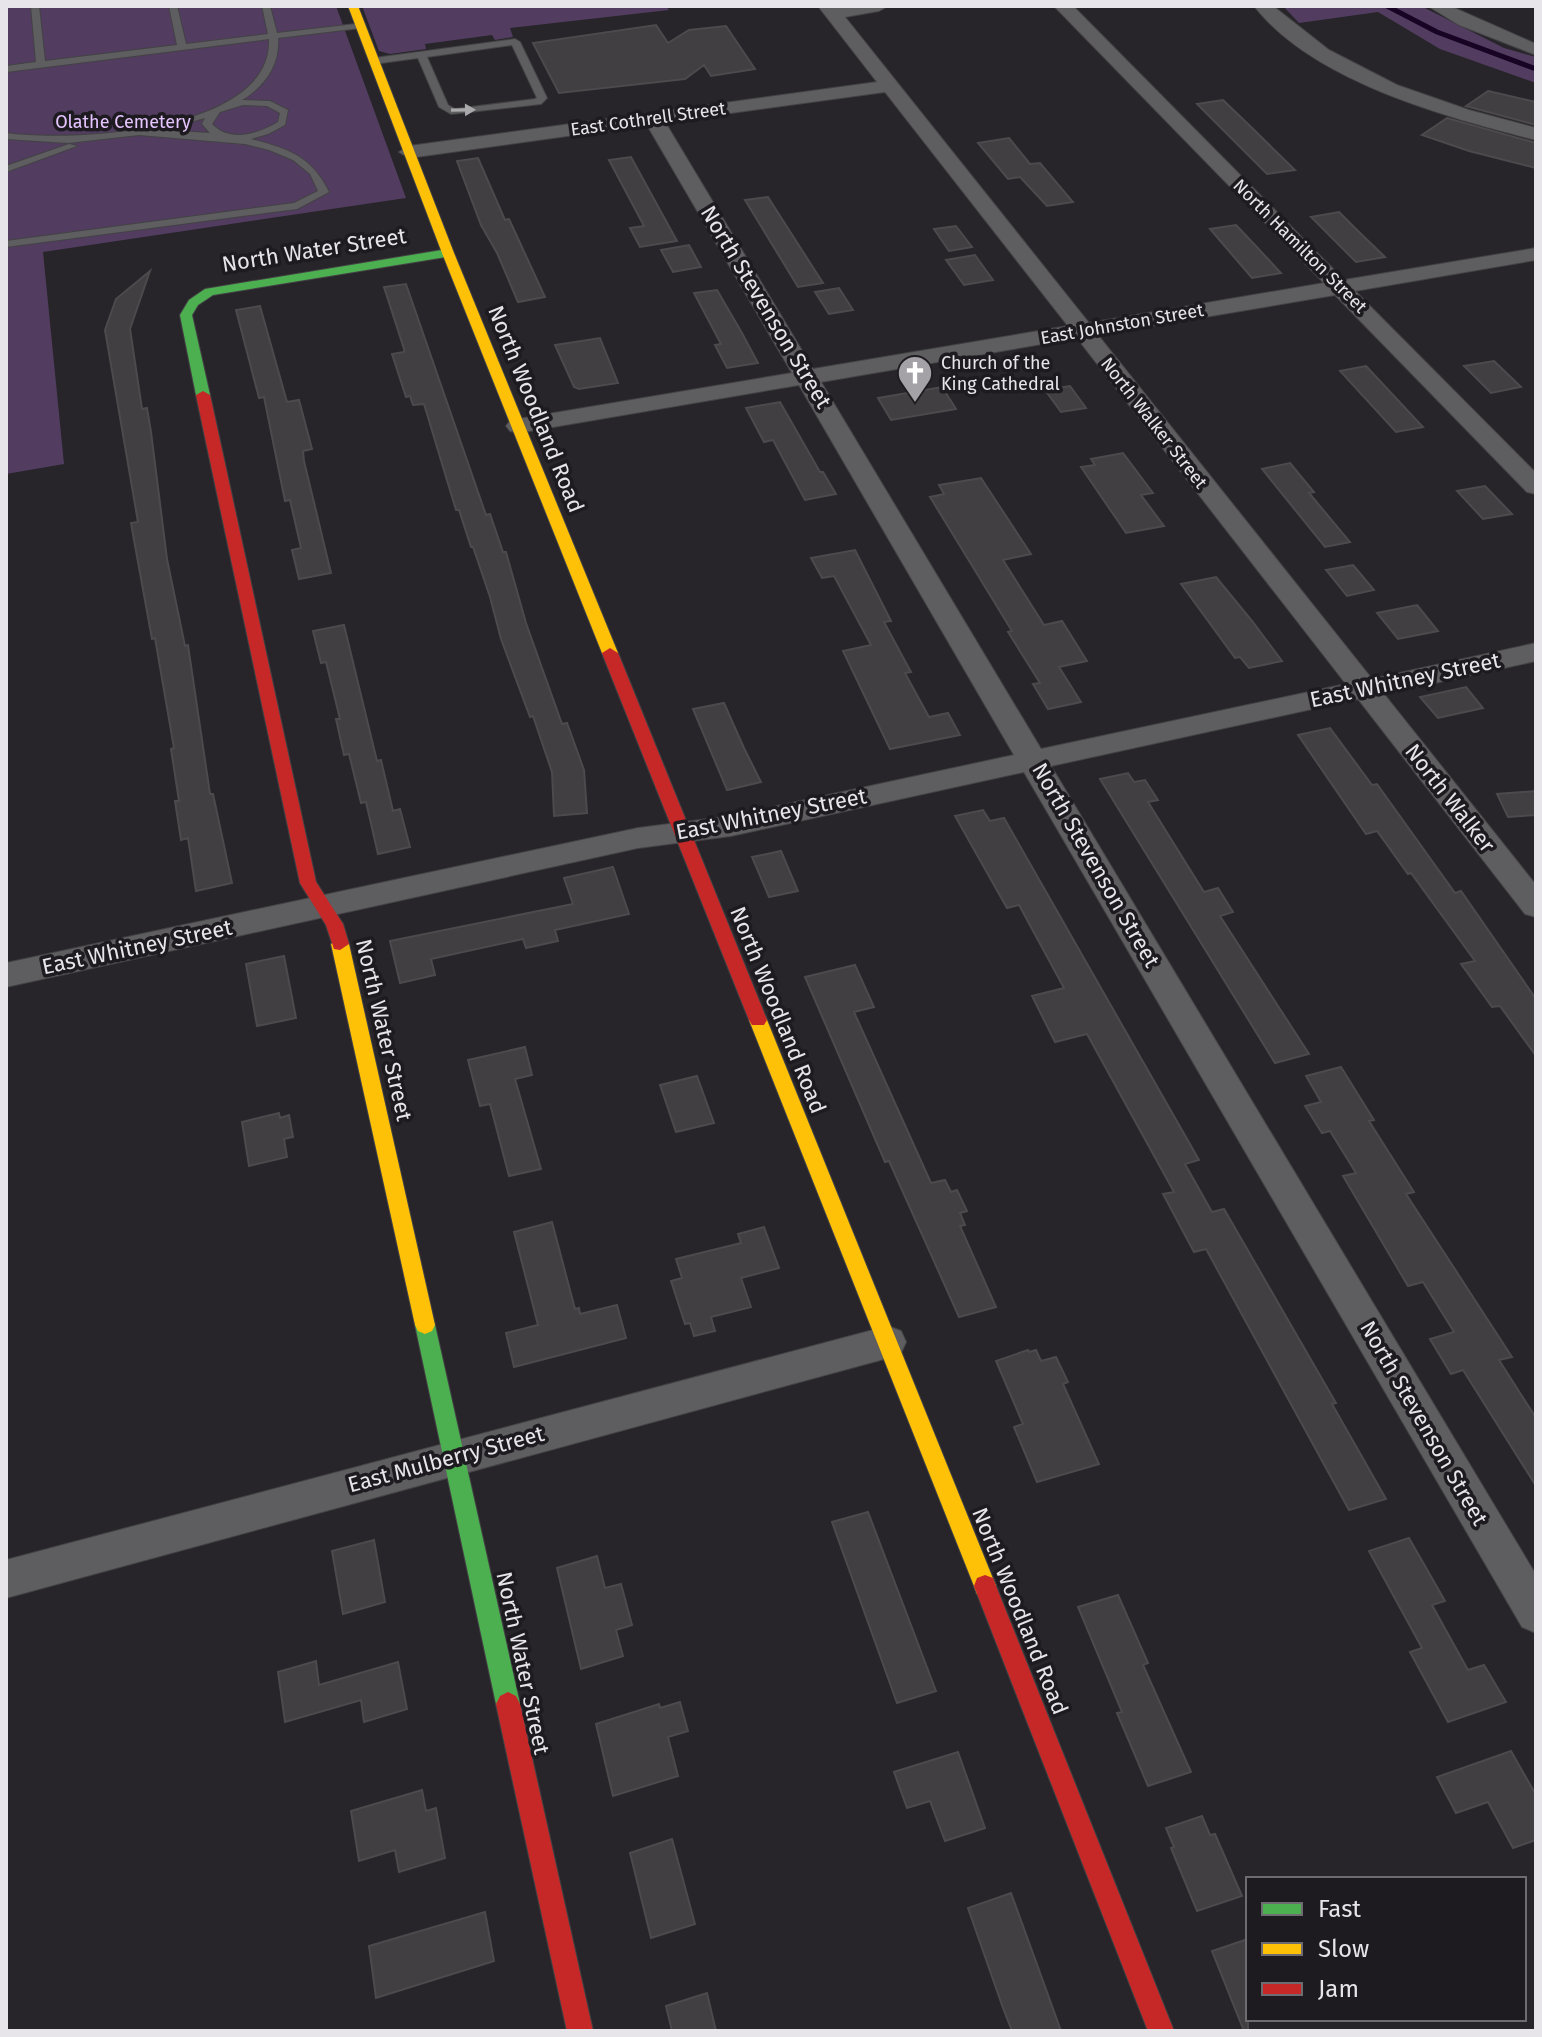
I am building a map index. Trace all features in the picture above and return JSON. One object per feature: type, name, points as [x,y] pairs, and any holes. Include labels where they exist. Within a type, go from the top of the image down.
[{"type":"street","name":"North Woodland Road","points":[[353,6],[448,253],[888,1342],[1161,2031]]},
{"type":"street","points":[[830,9],[879,6]]},
{"type":"street","name":"North Hamilton Street","points":[[1063,6],[1536,487]]},
{"type":"street","points":[[1263,6],[1312,48],[1369,80],[1432,105],[1536,134]]},
{"type":"street","points":[[1437,6],[1536,50]]},
{"type":"street","name":"North Walker Street","points":[[830,9],[1364,689]]},
{"type":"street","name":"East Cothrell Street","points":[[409,152],[888,86]]},
{"type":"street","name":"North Stevenson Street","points":[[653,118],[1035,760],[1536,1613]]},
{"type":"street","name":"North Water Street","points":[[448,253],[209,292],[193,303],[186,315],[308,883],[334,924],[344,957],[580,2031]]},
{"type":"street","name":"East Johnston Street","points":[[518,426],[1536,254]]},
{"type":"street","name":"East Whitney Street","points":[[6,975],[638,838],[731,826],[1536,652]]},
{"type":"street","name":"North Walker","points":[[1364,689],[1525,874],[1536,906]]},
{"type":"street","name":"East Mulberry Street","points":[[6,1579],[454,1456],[888,1342]]},
{"type":"lane","points":[[35,6],[41,64]]},
{"type":"lane","points":[[173,6],[182,47]]},
{"type":"lane","points":[[10,137],[62,141],[141,133],[191,120],[220,107],[253,88],[268,71],[274,36],[266,6]]},
{"type":"lane","points":[[6,69],[361,25]]},
{"type":"lane","points":[[374,61],[421,54],[515,42],[542,98],[538,102],[454,112],[444,107],[421,54]]},
{"type":"lane","points":[[6,244],[297,206],[324,192],[321,178],[303,163],[273,148],[226,137],[209,129],[207,124],[208,118],[220,107],[259,102],[270,104],[285,112],[282,123],[252,137],[226,137],[141,133]]},
{"type":"lane","points":[[10,137],[20,145],[21,154],[11,167]]},
{"type":"lane","points":[[11,167],[96,139]]},
{"type":"green space","name":"Olathe Cemetery","points":[[6,6],[336,6],[406,198],[43,252],[64,464],[6,474]]},
{"type":"green space","points":[[362,6],[666,6],[669,10],[510,28],[513,37],[495,40],[492,35],[425,44],[426,49],[390,54],[379,51]]},
{"type":"green space","points":[[1283,6],[1421,6],[1504,48],[1536,57],[1536,83],[1440,49],[1378,12],[1299,23]]},
{"type":"building","points":[[656,25],[668,43],[689,30],[726,26],[755,69],[711,76],[704,65],[685,79],[559,93],[533,43]]},
{"type":"building","points":[[1488,91],[1536,102],[1536,125],[1466,106]]},
{"type":"building","points":[[1223,100],[1295,170],[1267,174],[1197,104]]},
{"type":"building","points":[[1447,118],[1536,143],[1536,168],[1422,135]]},
{"type":"building","points":[[1009,138],[1030,164],[1040,163],[1073,202],[1047,206],[1020,177],[1008,179],[978,143]]},
{"type":"building","points":[[631,157],[677,241],[640,247],[630,228],[644,226],[609,160]]},
{"type":"building","points":[[478,158],[505,220],[509,219],[545,297],[518,302],[481,225],[457,161]]},
{"type":"building","points":[[768,197],[823,283],[798,287],[745,200]]},
{"type":"building","points":[[1339,212],[1385,257],[1356,262],[1311,217]]},
{"type":"building","points":[[1236,225],[1281,273],[1252,278],[1210,229]]},
{"type":"building","points":[[956,226],[972,247],[949,251],[934,229]]},
{"type":"building","points":[[689,245],[701,267],[673,272],[661,250]]},
{"type":"building","points":[[975,255],[993,280],[964,285],[946,260]]},
{"type":"building","points":[[150,271],[130,329],[142,409],[147,408],[151,432],[167,559],[185,646],[188,645],[210,794],[213,794],[232,883],[196,891],[188,838],[181,840],[171,749],[174,748],[131,523],[138,522],[105,330],[116,299]]},
{"type":"building","points":[[406,284],[486,515],[490,514],[503,552],[506,552],[526,623],[562,724],[567,723],[584,770],[587,813],[554,816],[552,772],[501,639],[473,547],[459,510],[456,510],[424,404],[413,405],[410,396],[406,397],[392,354],[404,352],[404,349],[384,287]]},
{"type":"building","points":[[839,288],[853,310],[829,314],[815,292]]},
{"type":"building","points":[[717,290],[758,363],[727,368],[715,345],[721,344],[694,293]]},
{"type":"building","points":[[260,306],[287,402],[299,400],[312,449],[303,451],[304,461],[331,573],[299,579],[292,550],[301,548],[290,500],[285,501],[264,397],[259,398],[236,310]]},
{"type":"building","points":[[600,338],[618,383],[579,389],[574,387],[555,345]]},
{"type":"building","points":[[1494,361],[1521,387],[1491,393],[1464,366]]},
{"type":"building","points":[[1366,366],[1423,427],[1396,432],[1340,371]]},
{"type":"building","points":[[1070,386],[1086,408],[1061,412],[1045,390]]},
{"type":"building","name":"Church of the King Cathedral","points":[[942,387],[956,409],[891,420],[878,398]]},
{"type":"building","points":[[780,402],[836,494],[805,500],[773,440],[764,442],[746,408]]},
{"type":"building","points":[[1123,453],[1153,493],[1141,495],[1164,526],[1126,533],[1081,467],[1095,465],[1091,459]]},
{"type":"building","points":[[1290,463],[1314,492],[1309,493],[1350,542],[1325,547],[1262,469]]},
{"type":"building","points":[[981,478],[1031,554],[1003,560],[1044,625],[1062,621],[1087,661],[1059,667],[1081,702],[1048,709],[1033,684],[1040,683],[1008,632],[1012,631],[930,497],[944,494],[939,485]]},
{"type":"building","points":[[1485,486],[1512,514],[1483,519],[1457,491]]},
{"type":"building","points":[[855,550],[891,621],[884,622],[911,672],[905,673],[929,717],[948,713],[960,735],[890,749],[843,651],[871,645],[834,576],[822,578],[811,558]]},
{"type":"building","points":[[1353,565],[1374,590],[1347,596],[1326,570]]},
{"type":"building","points":[[1216,577],[1282,661],[1249,668],[1240,657],[1235,658],[1181,584]]},
{"type":"building","points":[[1417,605],[1438,631],[1398,639],[1377,613]]},
{"type":"building","points":[[344,625],[377,761],[381,760],[393,811],[400,809],[410,847],[378,854],[366,802],[361,803],[349,754],[344,755],[336,719],[340,719],[326,662],[321,663],[313,631]]},
{"type":"building","points":[[1466,687],[1483,708],[1438,718],[1420,697]]},
{"type":"building","points":[[724,703],[761,782],[727,790],[693,709]]},
{"type":"building","points":[[1330,728],[1372,785],[1377,784],[1455,893],[1461,891],[1536,999],[1536,1056],[1500,1006],[1492,1007],[1461,964],[1475,961],[1411,873],[1408,874],[1377,831],[1366,834],[1298,735]]},
{"type":"building","points":[[1128,773],[1134,782],[1145,780],[1158,800],[1148,802],[1204,892],[1218,888],[1233,912],[1220,916],[1309,1054],[1275,1063],[1100,779]]},
{"type":"building","points":[[1536,791],[1536,815],[1508,817],[1497,794]]},
{"type":"building","points":[[983,810],[990,821],[1004,818],[1199,1160],[1185,1164],[1212,1212],[1224,1209],[1336,1403],[1332,1404],[1386,1499],[1349,1510],[1206,1249],[1194,1252],[1163,1194],[1174,1192],[1087,1034],[1055,1042],[1032,996],[1064,988],[1019,905],[1007,908],[955,816]]},
{"type":"building","points":[[781,851],[798,891],[769,897],[752,857]]},
{"type":"building","points":[[613,867],[629,914],[555,930],[558,941],[526,948],[523,939],[431,959],[435,975],[400,983],[390,941],[573,904],[564,878]]},
{"type":"building","points":[[284,956],[296,1018],[257,1026],[246,964]]},
{"type":"building","points":[[855,965],[874,1007],[854,1012],[931,1183],[945,1180],[951,1192],[957,1190],[967,1211],[960,1213],[965,1225],[960,1226],[996,1307],[959,1317],[889,1161],[885,1162],[805,977]]},
{"type":"building","points":[[525,1047],[532,1075],[515,1079],[541,1169],[509,1176],[490,1104],[480,1106],[468,1060]]},
{"type":"building","points":[[1341,1067],[1374,1120],[1369,1121],[1414,1192],[1406,1194],[1512,1357],[1499,1360],[1536,1418],[1536,1486],[1463,1370],[1451,1374],[1430,1339],[1454,1332],[1423,1282],[1408,1286],[1343,1176],[1356,1173],[1330,1131],[1322,1133],[1305,1106],[1321,1102],[1306,1076]]},
{"type":"building","points":[[697,1076],[714,1123],[676,1132],[660,1085]]},
{"type":"building","points":[[279,1113],[280,1118],[289,1115],[293,1137],[284,1139],[287,1157],[249,1166],[242,1122]]},
{"type":"building","points":[[552,1222],[575,1309],[579,1308],[580,1314],[617,1305],[626,1338],[514,1367],[506,1333],[538,1325],[514,1232]]},
{"type":"building","points":[[764,1227],[779,1268],[741,1278],[751,1307],[711,1317],[715,1331],[694,1336],[690,1323],[685,1324],[671,1281],[682,1278],[676,1259],[741,1243],[738,1234]]},
{"type":"building","points":[[1036,1350],[1041,1361],[1056,1357],[1068,1382],[1063,1384],[1099,1464],[1037,1482],[1014,1427],[1023,1424],[996,1361]]},
{"type":"building","points":[[868,1512],[936,1691],[897,1703],[832,1522]]},
{"type":"building","points":[[1409,1538],[1445,1601],[1432,1605],[1468,1670],[1484,1665],[1506,1702],[1448,1722],[1410,1652],[1422,1648],[1369,1551]]},
{"type":"building","points":[[374,1540],[385,1602],[343,1614],[332,1551]]},
{"type":"building","points":[[597,1556],[605,1588],[621,1584],[632,1625],[616,1630],[623,1656],[581,1669],[557,1568]]},
{"type":"building","points":[[1118,1595],[1148,1663],[1143,1665],[1191,1772],[1148,1786],[1117,1713],[1122,1712],[1078,1607]]},
{"type":"building","points":[[316,1661],[319,1685],[398,1662],[407,1709],[364,1722],[361,1700],[285,1722],[278,1672]]},
{"type":"building","points":[[680,1702],[688,1731],[668,1737],[678,1776],[613,1796],[596,1724],[659,1704],[660,1708]]},
{"type":"building","points":[[1511,1751],[1536,1795],[1536,1840],[1513,1848],[1488,1802],[1456,1813],[1437,1777]]},
{"type":"building","points":[[958,1752],[985,1828],[945,1841],[930,1801],[907,1808],[894,1772]]},
{"type":"building","points":[[422,1790],[426,1811],[436,1808],[445,1858],[399,1872],[395,1850],[359,1861],[351,1811]]},
{"type":"building","points":[[1202,1816],[1210,1835],[1215,1834],[1242,1896],[1197,1911],[1166,1828]]},
{"type":"building","points":[[672,1839],[695,1924],[651,1938],[630,1853]]},
{"type":"building","points":[[1011,1893],[1061,2031],[1012,2031],[1003,2008],[968,1908]]},
{"type":"building","points":[[485,1912],[494,1961],[376,1998],[369,1946]]},
{"type":"building","points":[[1246,1940],[1248,2031],[1244,2031],[1212,1951]]},
{"type":"building","points":[[707,1993],[716,2031],[672,2031],[666,2006]]},
{"type":"waterway","points":[[1387,6],[1437,32],[1536,69]]},
{"type":"traffic: fast","points":[[203,395],[186,315],[193,303],[209,292],[448,253]]},
{"type":"traffic: fast","points":[[425,1325],[508,1704]]},
{"type":"traffic: slow","points":[[353,6],[448,253],[610,653]]},
{"type":"traffic: slow","points":[[340,944],[425,1325]]},
{"type":"traffic: slow","points":[[758,1020],[985,1586]]},
{"type":"traffic: jam","points":[[203,395],[308,883],[334,924],[340,944]]},
{"type":"traffic: jam","points":[[610,653],[758,1020]]},
{"type":"traffic: jam","points":[[985,1586],[1161,2031]]},
{"type":"traffic: jam","points":[[508,1704],[580,2031]]},
{"type":"place","name":"Church of the King Cathedral","points":[[915,404]]}]
